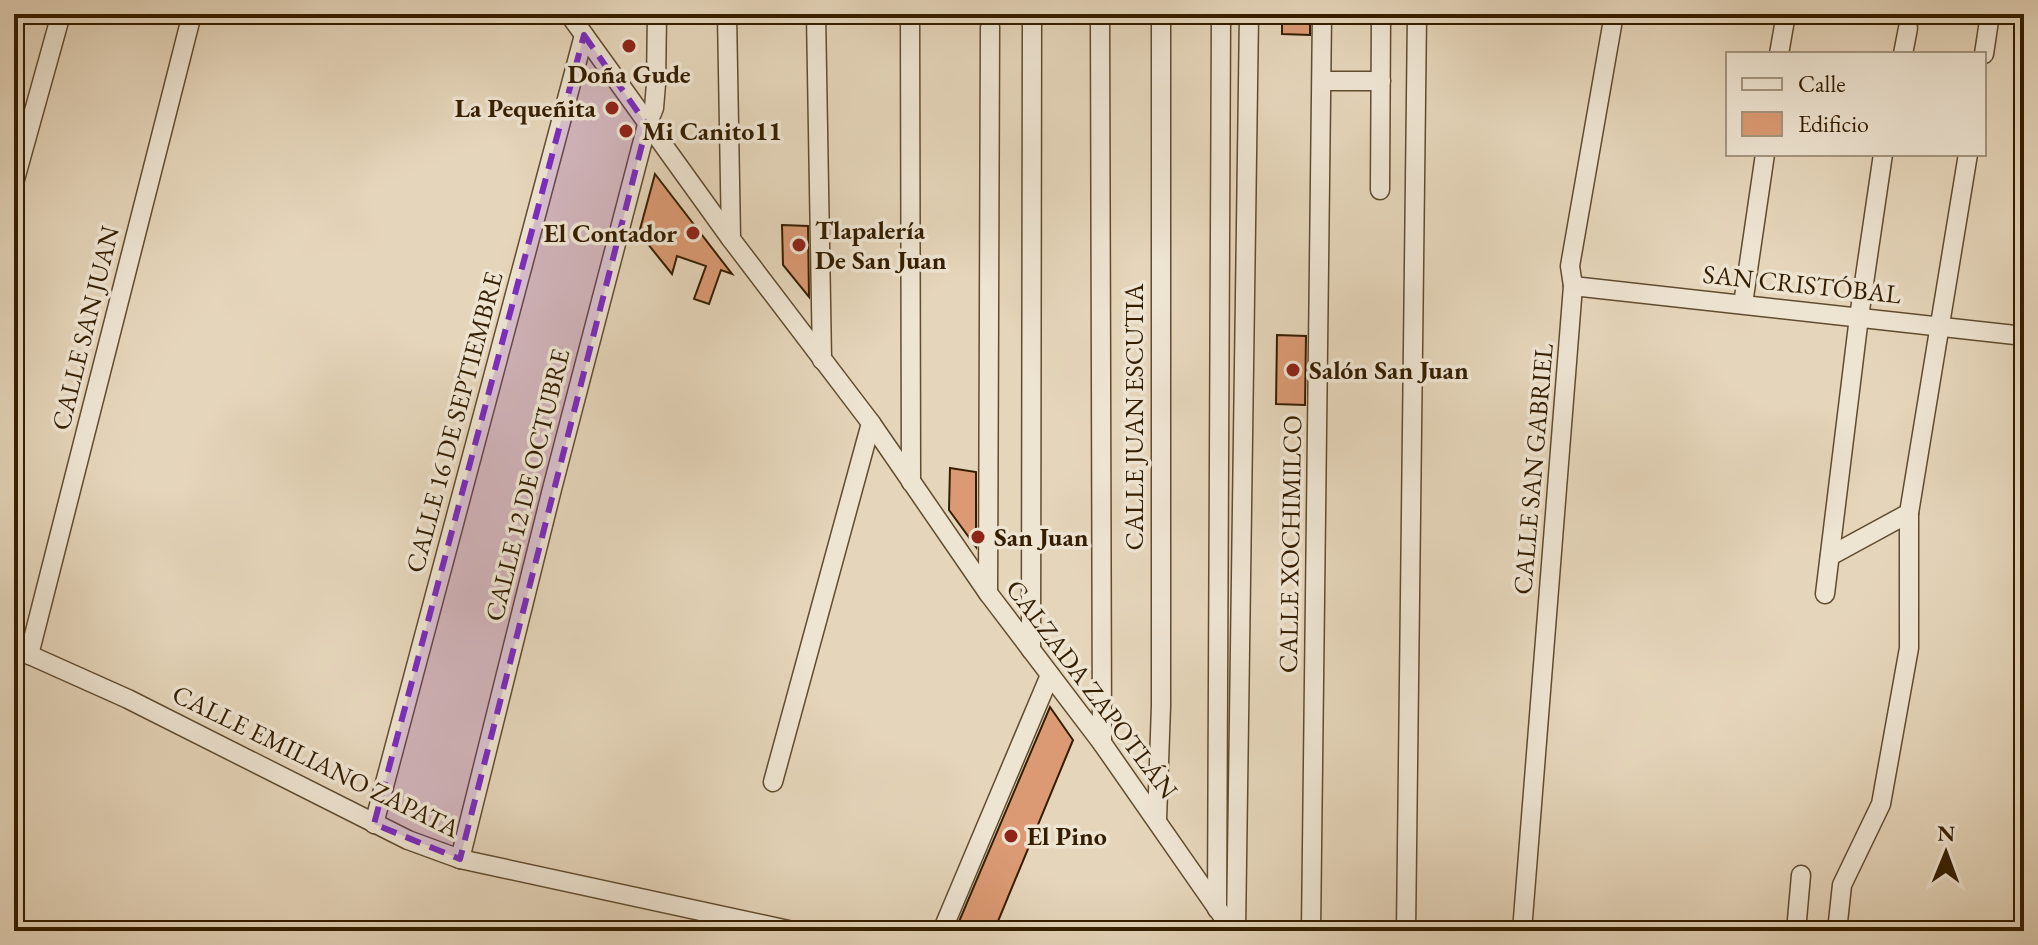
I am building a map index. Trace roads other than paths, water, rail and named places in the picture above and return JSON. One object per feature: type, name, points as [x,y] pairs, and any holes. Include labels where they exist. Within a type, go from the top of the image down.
[{"type":"street","points":[[14,183],[61,14]]},
{"type":"street","name":"CALLE SAN JUAN","points":[[21,651],[192,14]]},
{"type":"street","name":"CALZADA ZAPOTLÁN","points":[[569,14],[731,239],[871,423],[988,593],[1102,743],[1234,931]]},
{"type":"street","name":"CALLE 12 DE OCTUBRE","points":[[460,859],[552,489],[654,108],[657,14]]},
{"type":"street","points":[[727,14],[731,239]]},
{"type":"street","points":[[816,14],[822,360]]},
{"type":"street","points":[[910,14],[911,482]]},
{"type":"street","points":[[1031,650],[1032,14]]},
{"type":"street","points":[[1100,14],[1102,743]]},
{"type":"street","name":"CALLE JUAN ESCUTIA","points":[[1157,820],[1161,706],[1161,14]]},
{"type":"street","points":[[1217,909],[1221,14]]},
{"type":"street","points":[[1234,931],[1249,14]]},
{"type":"street","name":"CALLE XOCHIMILCO","points":[[1311,931],[1322,14]]},
{"type":"street","points":[[1380,190],[1381,14]]},
{"type":"street","points":[[1406,931],[1417,14]]},
{"type":"street","name":"CALLE SAN GABRIEL","points":[[1522,931],[1573,286],[1570,266],[1614,14]]},
{"type":"street","points":[[1779,52],[1786,14]]},
{"type":"street","points":[[1984,52],[1990,14]]},
{"type":"street","points":[[988,593],[990,27]]},
{"type":"street","points":[[1903,52],[1908,28]]},
{"type":"street","name":"CALLE 16 DE SEPTIEMBRE","points":[[374,824],[584,35]]},
{"type":"street","points":[[1322,81],[1381,81]]},
{"type":"street","points":[[1743,304],[1765,156]]},
{"type":"street","points":[[1825,594],[1859,317],[1883,156]]},
{"type":"street","points":[[1837,931],[1842,885],[1881,804],[1909,648],[1909,513],[1968,156]]},
{"type":"street","name":"SAN CRISTÓBAL","points":[[1573,286],[2024,336]]},
{"type":"street","points":[[773,782],[871,423]]},
{"type":"street","points":[[1830,556],[1909,513]]},
{"type":"street","name":"CALLE EMILIANO ZAPATA","points":[[21,651],[128,699],[374,824],[460,859],[793,931]]},
{"type":"street","points":[[942,931],[1050,675]]},
{"type":"street","points":[[1796,931],[1801,875]]},
{"type":"place","name":"Doña Gude","points":[[629,46]]},
{"type":"place","name":"La Pequeñita","points":[[612,108]]},
{"type":"place","name":"Mi Canito11","points":[[626,131]]},
{"type":"place","name":"El Contador","points":[[693,233]]},
{"type":"place","name":"Tlapalería De San Juan","points":[[799,245]]},
{"type":"place","name":"Salón San Juan","points":[[1293,370]]},
{"type":"place","name":"San Juan","points":[[978,537]]},
{"type":"place","name":"El Pino","points":[[1011,836]]}]
